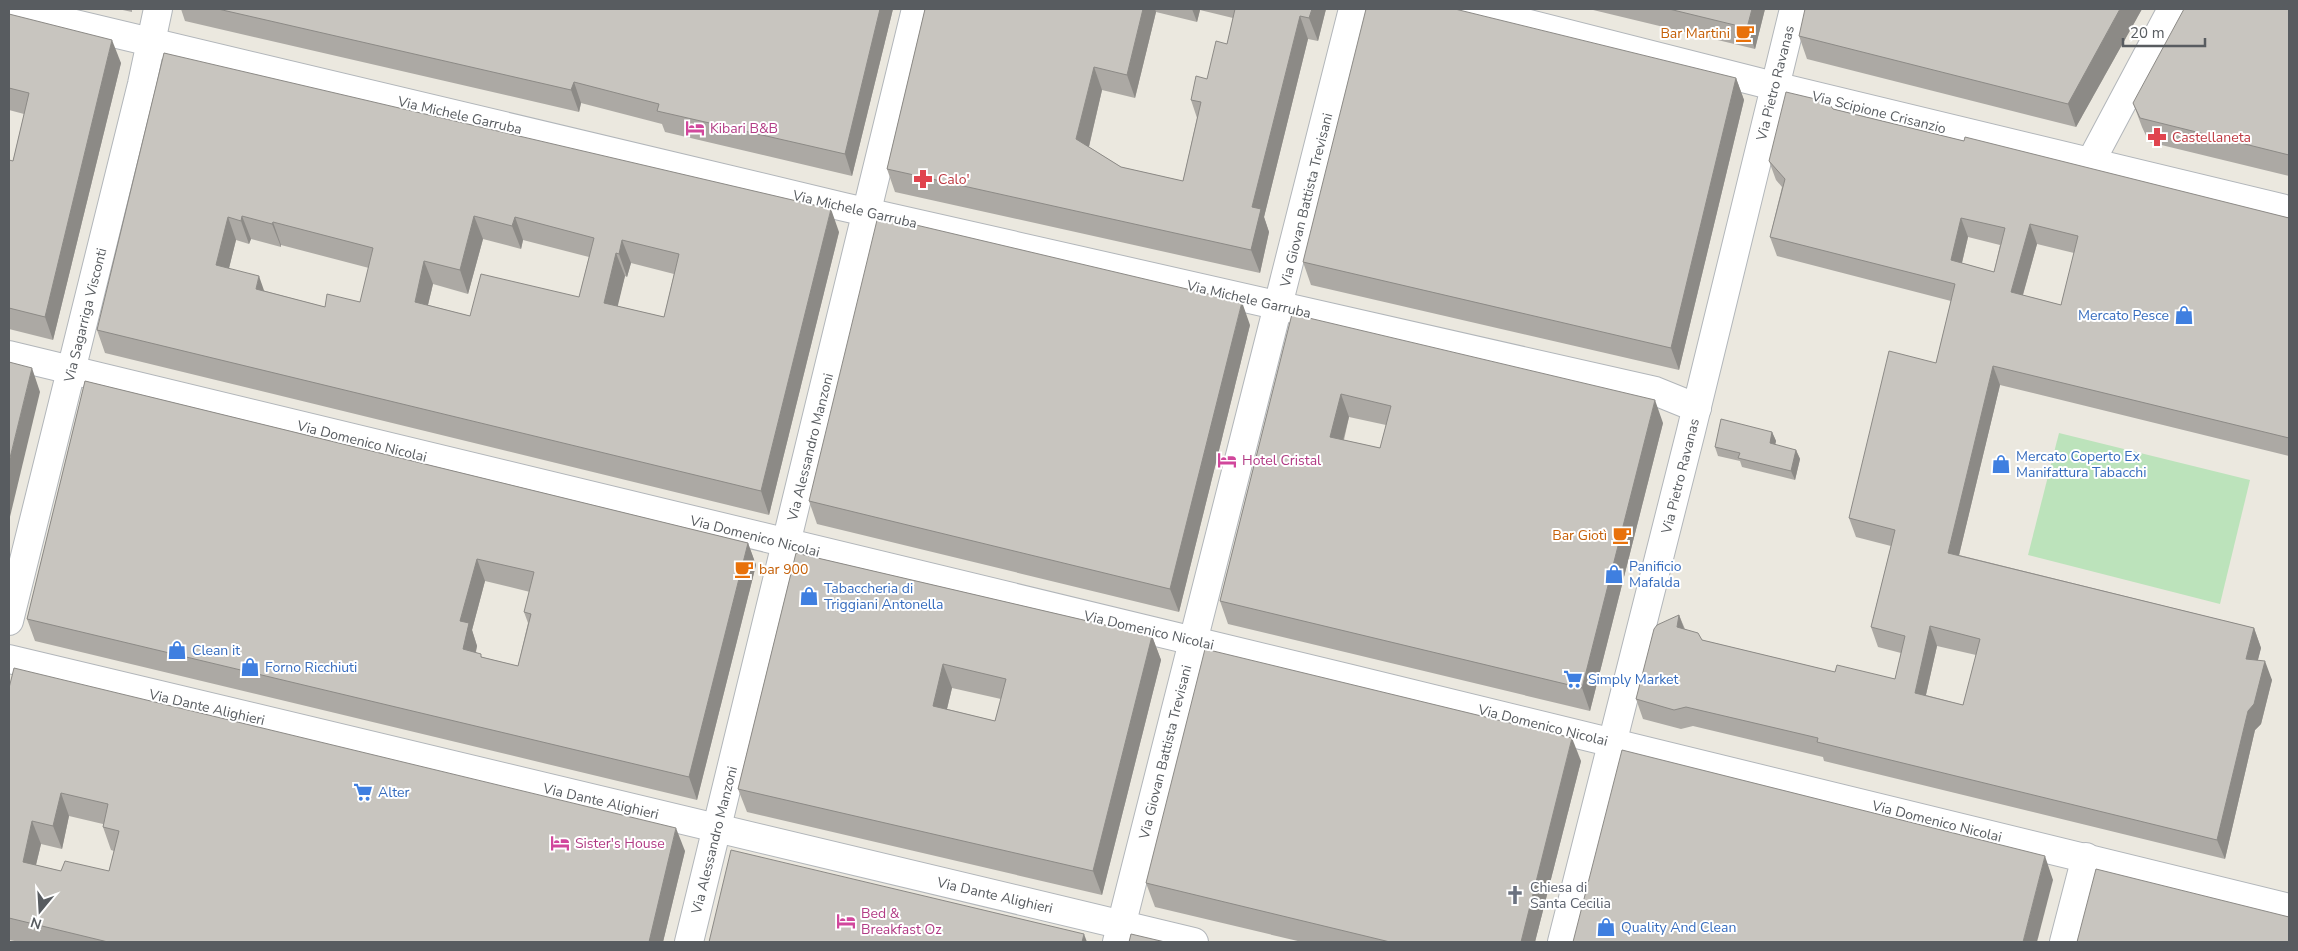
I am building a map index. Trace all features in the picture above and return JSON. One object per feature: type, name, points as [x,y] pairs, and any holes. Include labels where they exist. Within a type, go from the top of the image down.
[{"type":"street","name":"Via Michele Garruba","points":[[12,9],[867,212],[1655,391],[1697,408]]},
{"type":"street","name":"Via Sagarriga Visconti","points":[[9,621],[152,42],[158,9]]},
{"type":"street","name":"Via Alessandro Manzoni","points":[[689,942],[916,9]]},
{"type":"street","name":"Via Giovan Battista Trevisani","points":[[1119,934],[1280,306],[1353,9]]},
{"type":"street","name":"Via Scipione Crisanzio","points":[[1470,9],[1774,86],[2289,210]]},
{"type":"street","name":"Via Pietro Ravanas","points":[[1562,942],[1697,408],[1794,9]]},
{"type":"street","points":[[2090,162],[2172,9]]},
{"type":"street","name":"Via Domenico Nicolai","points":[[9,355],[787,544],[1194,640],[2289,908]]},
{"type":"street","name":"Via Dante Alighieri","points":[[9,659],[717,828],[1119,934],[1194,942]]},
{"type":"street","points":[[2064,942],[2086,857]]},
{"type":"green space","points":[[2059,433],[2250,480],[2220,604],[2028,555]]},
{"type":"building","points":[[218,9],[880,9],[845,154],[657,111],[659,104],[574,82],[571,90]]},
{"type":"building","points":[[925,9],[1143,9],[1127,75],[1094,67],[1076,139],[1121,167],[1183,181],[1201,102],[1191,100],[1196,76],[1207,79],[1216,41],[1227,44],[1235,9],[1312,9],[1309,18],[1300,16],[1252,207],[1261,209],[1251,250],[887,169]]},
{"type":"building","points":[[1366,9],[1455,9],[1736,78],[1671,348],[1303,262]]},
{"type":"building","points":[[1669,9],[1752,9],[1747,28]]},
{"type":"building","points":[[1805,9],[2120,9],[2068,104],[1799,36]]},
{"type":"building","points":[[2184,9],[2289,9],[2289,155],[2140,118],[2133,103]]},
{"type":"building","points":[[9,14],[112,40],[45,317],[9,308],[9,160],[13,161],[29,93],[9,88]]},
{"type":"building","points":[[164,53],[831,209],[761,491],[97,330]],"holes":[[[242,216],[272,224],[273,222],[373,248],[360,302],[327,294],[325,307],[256,289],[259,276],[216,265],[228,217],[241,221]],[[474,216],[512,226],[515,217],[594,238],[579,297],[481,274],[470,316],[415,302],[424,261],[460,270]],[[622,240],[679,254],[664,317],[604,303],[616,253],[619,254]]]},
{"type":"building","points":[[1786,92],[1828,102],[1833,109],[1964,141],[1965,137],[2289,218],[2289,438],[1993,366],[1948,553],[2254,628],[2246,659],[2265,661],[2254,704],[2248,711],[2217,840],[1817,742],[1818,738],[1686,707],[1674,710],[1636,699],[1654,629],[1657,625],[1679,615],[1677,627],[1698,633],[1702,640],[1835,672],[1837,665],[1895,679],[1905,636],[1871,627],[1895,530],[1849,518],[1889,351],[1936,363],[1955,284],[1770,237],[1785,179],[1769,161]],"holes":[[[1961,218],[2005,228],[1994,272],[1951,260]],[[2030,224],[2078,236],[2061,305],[2011,292]],[[1930,626],[1980,639],[1963,705],[1915,693]]]},
{"type":"building","points":[[878,216],[1242,302],[1170,589],[809,501]]},
{"type":"building","points":[[1292,314],[1655,400],[1582,688],[1220,601]],"holes":[[[1341,394],[1391,406],[1380,448],[1330,437]]]},
{"type":"building","points":[[9,362],[32,368],[9,462]]},
{"type":"building","points":[[85,381],[748,543],[689,777],[27,619]],"holes":[[[477,559],[534,572],[524,612],[531,614],[518,666],[481,657],[481,654],[463,649],[469,623],[460,621]]]},
{"type":"building","points":[[1721,419],[1772,432],[1770,443],[1796,450],[1791,471],[1738,458],[1740,453],[1715,447]]},
{"type":"building","points":[[796,553],[1152,636],[1093,871],[738,789]],"holes":[[[943,664],[1006,679],[995,721],[933,706]]]},
{"type":"building","points":[[1205,649],[1572,738],[1521,942],[1390,942],[1146,883]]},
{"type":"building","points":[[14,668],[676,828],[649,942],[108,942],[9,918],[9,688]],"holes":[[[61,793],[108,804],[103,827],[119,831],[109,871],[65,861],[61,871],[23,862],[32,821],[53,826]]]},
{"type":"building","points":[[1622,750],[2045,856],[2023,942],[1573,942]]},
{"type":"building","points":[[731,850],[1084,934],[1082,942],[709,942]]},
{"type":"building","points":[[2096,869],[2289,917],[2289,942],[2077,942]]},
{"type":"building","points":[[1131,934],[1165,942],[1129,942]]},
{"type":"place","name":"Bar Martini","points":[[1745,33]]},
{"type":"place","name":"Kibari B&B","points":[[695,128]]},
{"type":"place","name":"Castellaneta","points":[[2157,137]]},
{"type":"place","name":"Calo'","points":[[923,179]]},
{"type":"place","name":"Mercato Pesce","points":[[2184,315]]},
{"type":"place","name":"Hotel Cristal","points":[[1227,460]]},
{"type":"place","name":"Mercato Coperto Ex Manifattura Tabacchi","points":[[2001,464]]},
{"type":"place","name":"Bar Giotì","points":[[1622,535]]},
{"type":"place","name":"bar 900","points":[[744,569]]},
{"type":"place","name":"Panificio Mafalda","points":[[1614,574]]},
{"type":"place","name":"Tabaccheria di Triggiani Antonella","points":[[809,596]]},
{"type":"place","name":"Clean it","points":[[177,650]]},
{"type":"place","name":"Forno Ricchiuti","points":[[250,667]]},
{"type":"place","name":"Simply Market","points":[[1573,679]]},
{"type":"place","name":"Alter","points":[[363,792]]},
{"type":"place","name":"Sister's House","points":[[560,843]]},
{"type":"place","name":"Chiesa di Santa Cecilia","points":[[1515,895]]},
{"type":"place","name":"Bed & Breakfast Oz","points":[[846,921]]},
{"type":"place","name":"Quality And Clean","points":[[1606,927]]}]
